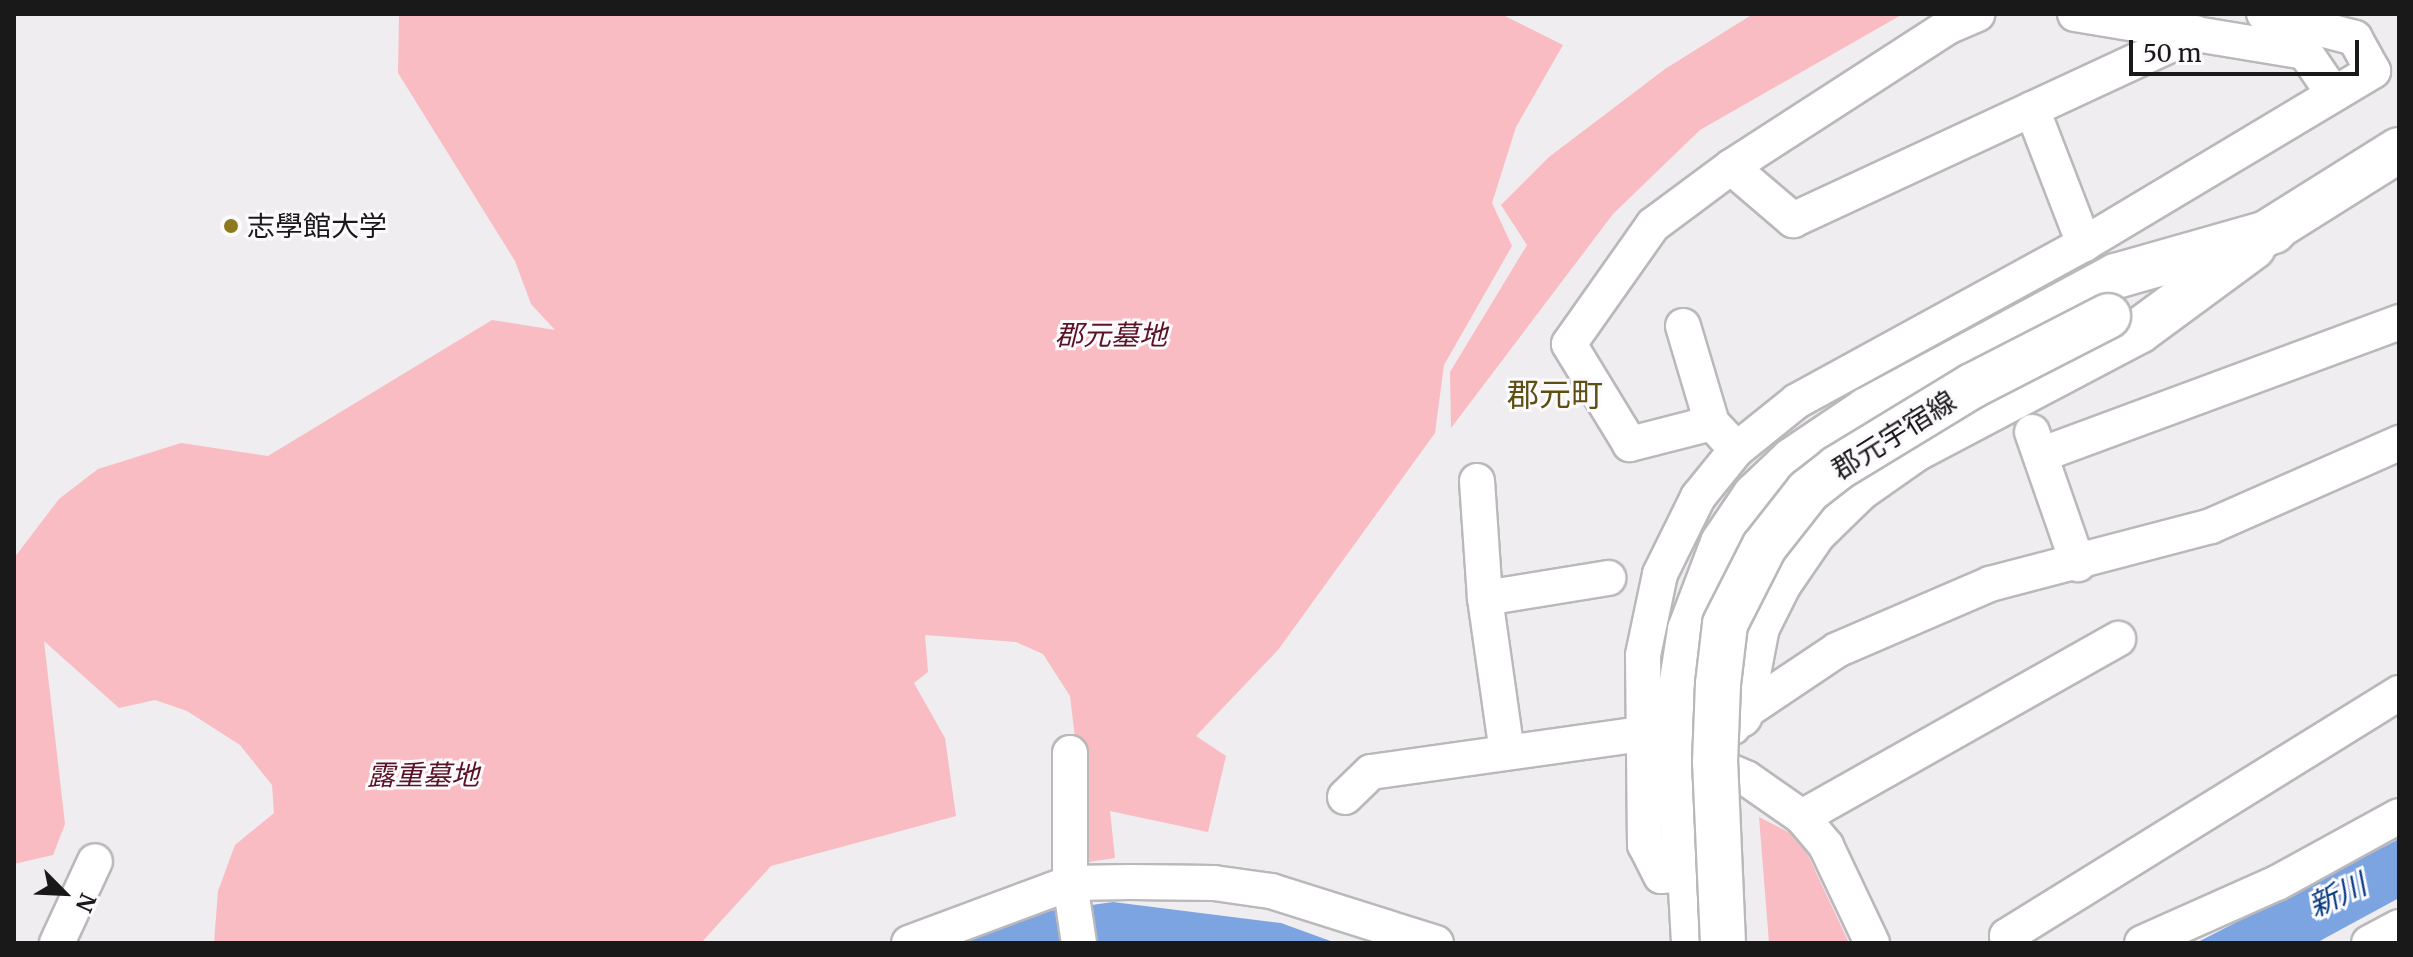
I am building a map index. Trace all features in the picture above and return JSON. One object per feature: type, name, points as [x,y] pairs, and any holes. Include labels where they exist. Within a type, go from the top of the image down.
[{"type":"street","points":[[1712,423],[1630,444],[1569,344],[1653,225],[1731,167],[1947,27],[1977,14]]},
{"type":"street","points":[[2075,14],[2305,52],[2333,93]]},
{"type":"street","points":[[1684,864],[1661,876],[1645,845],[1640,734],[1643,655],[1660,574],[1698,497],[1736,450],[1797,401],[2084,244],[2373,71],[2355,38],[2264,14]]},
{"type":"street","points":[[1731,167],[1793,220],[2196,33]]},
{"type":"street","points":[[2032,109],[2084,244]]},
{"type":"street","name":"郡元宇宿線","points":[[1723,943],[1715,762],[1718,684],[1725,624],[1764,547],[1808,491],[1837,468],[1972,386],[2274,231],[2399,150]]},
{"type":"street","points":[[1684,864],[1689,820],[1713,764],[1740,715],[1757,627],[1779,583],[1814,532],[1858,489],[1915,449],[2139,331],[2274,231]]},
{"type":"street","points":[[1689,943],[1680,694],[1690,630],[1723,543],[1755,496],[1793,460],[1867,410],[2116,276],[2274,231]]},
{"type":"street","points":[[2078,564],[2037,443],[2399,322]]},
{"type":"street","points":[[1683,326],[1712,423],[1736,450]]},
{"type":"street","points":[[1740,715],[1837,650],[1990,584],[2078,564],[2211,526],[2399,443]]},
{"type":"street","points":[[1477,481],[1485,598],[1507,752]]},
{"type":"street","points":[[1485,598],[1608,578]]},
{"type":"street","points":[[1802,817],[2118,639]]},
{"type":"street","points":[[2011,943],[2007,936],[2399,693]]},
{"type":"street","points":[[1345,797],[1371,772],[1640,734]]},
{"type":"street","points":[[1070,753],[1070,883],[1079,943]]},
{"type":"street","points":[[1713,764],[1746,778],[1802,817],[1826,846],[1872,943]]},
{"type":"street","points":[[2142,943],[2277,883],[2399,816]]},
{"type":"street","points":[[57,943],[95,861]]},
{"type":"street","points":[[909,943],[1070,883],[1214,883],[1271,891],[1436,943]]},
{"type":"street","points":[[2369,943],[2399,927]]},
{"type":"green space","name":"郡元墓地","points":[[399,14],[1501,14],[1563,45],[1516,127],[1492,203],[1512,246],[1444,365],[1435,433],[1278,650],[1196,736],[1226,756],[1208,832],[1110,811],[1115,858],[1082,863],[1080,779],[1070,696],[1043,654],[1016,642],[925,635],[928,672],[914,683],[945,738],[956,816],[771,866],[701,943],[214,943],[218,891],[235,845],[274,813],[272,785],[240,745],[187,711],[155,700],[119,708],[44,641],[65,824],[53,855],[14,864],[14,558],[59,499],[98,469],[181,443],[268,456],[492,320],[555,330],[531,304],[515,261],[398,73]]},
{"type":"green space","points":[[1753,14],[1903,14],[1700,130],[1613,214],[1451,428],[1450,372],[1527,245],[1501,205],[1549,157],[1665,69]]},
{"type":"green space","points":[[1759,817],[1800,838],[1849,943],[1769,943]]},
{"type":"water","name":"新川","points":[[2399,839],[2399,898],[2316,943],[2196,943]]},
{"type":"water","points":[[1113,902],[1281,923],[1336,943],[960,943],[1035,913]]},
{"type":"place","name":"志學館大学","points":[[231,226]]},
{"type":"district","name":"郡元町","points":[[1555,395]]},
{"type":"park label","name":"露重墓地","points":[[423,775]]}]
